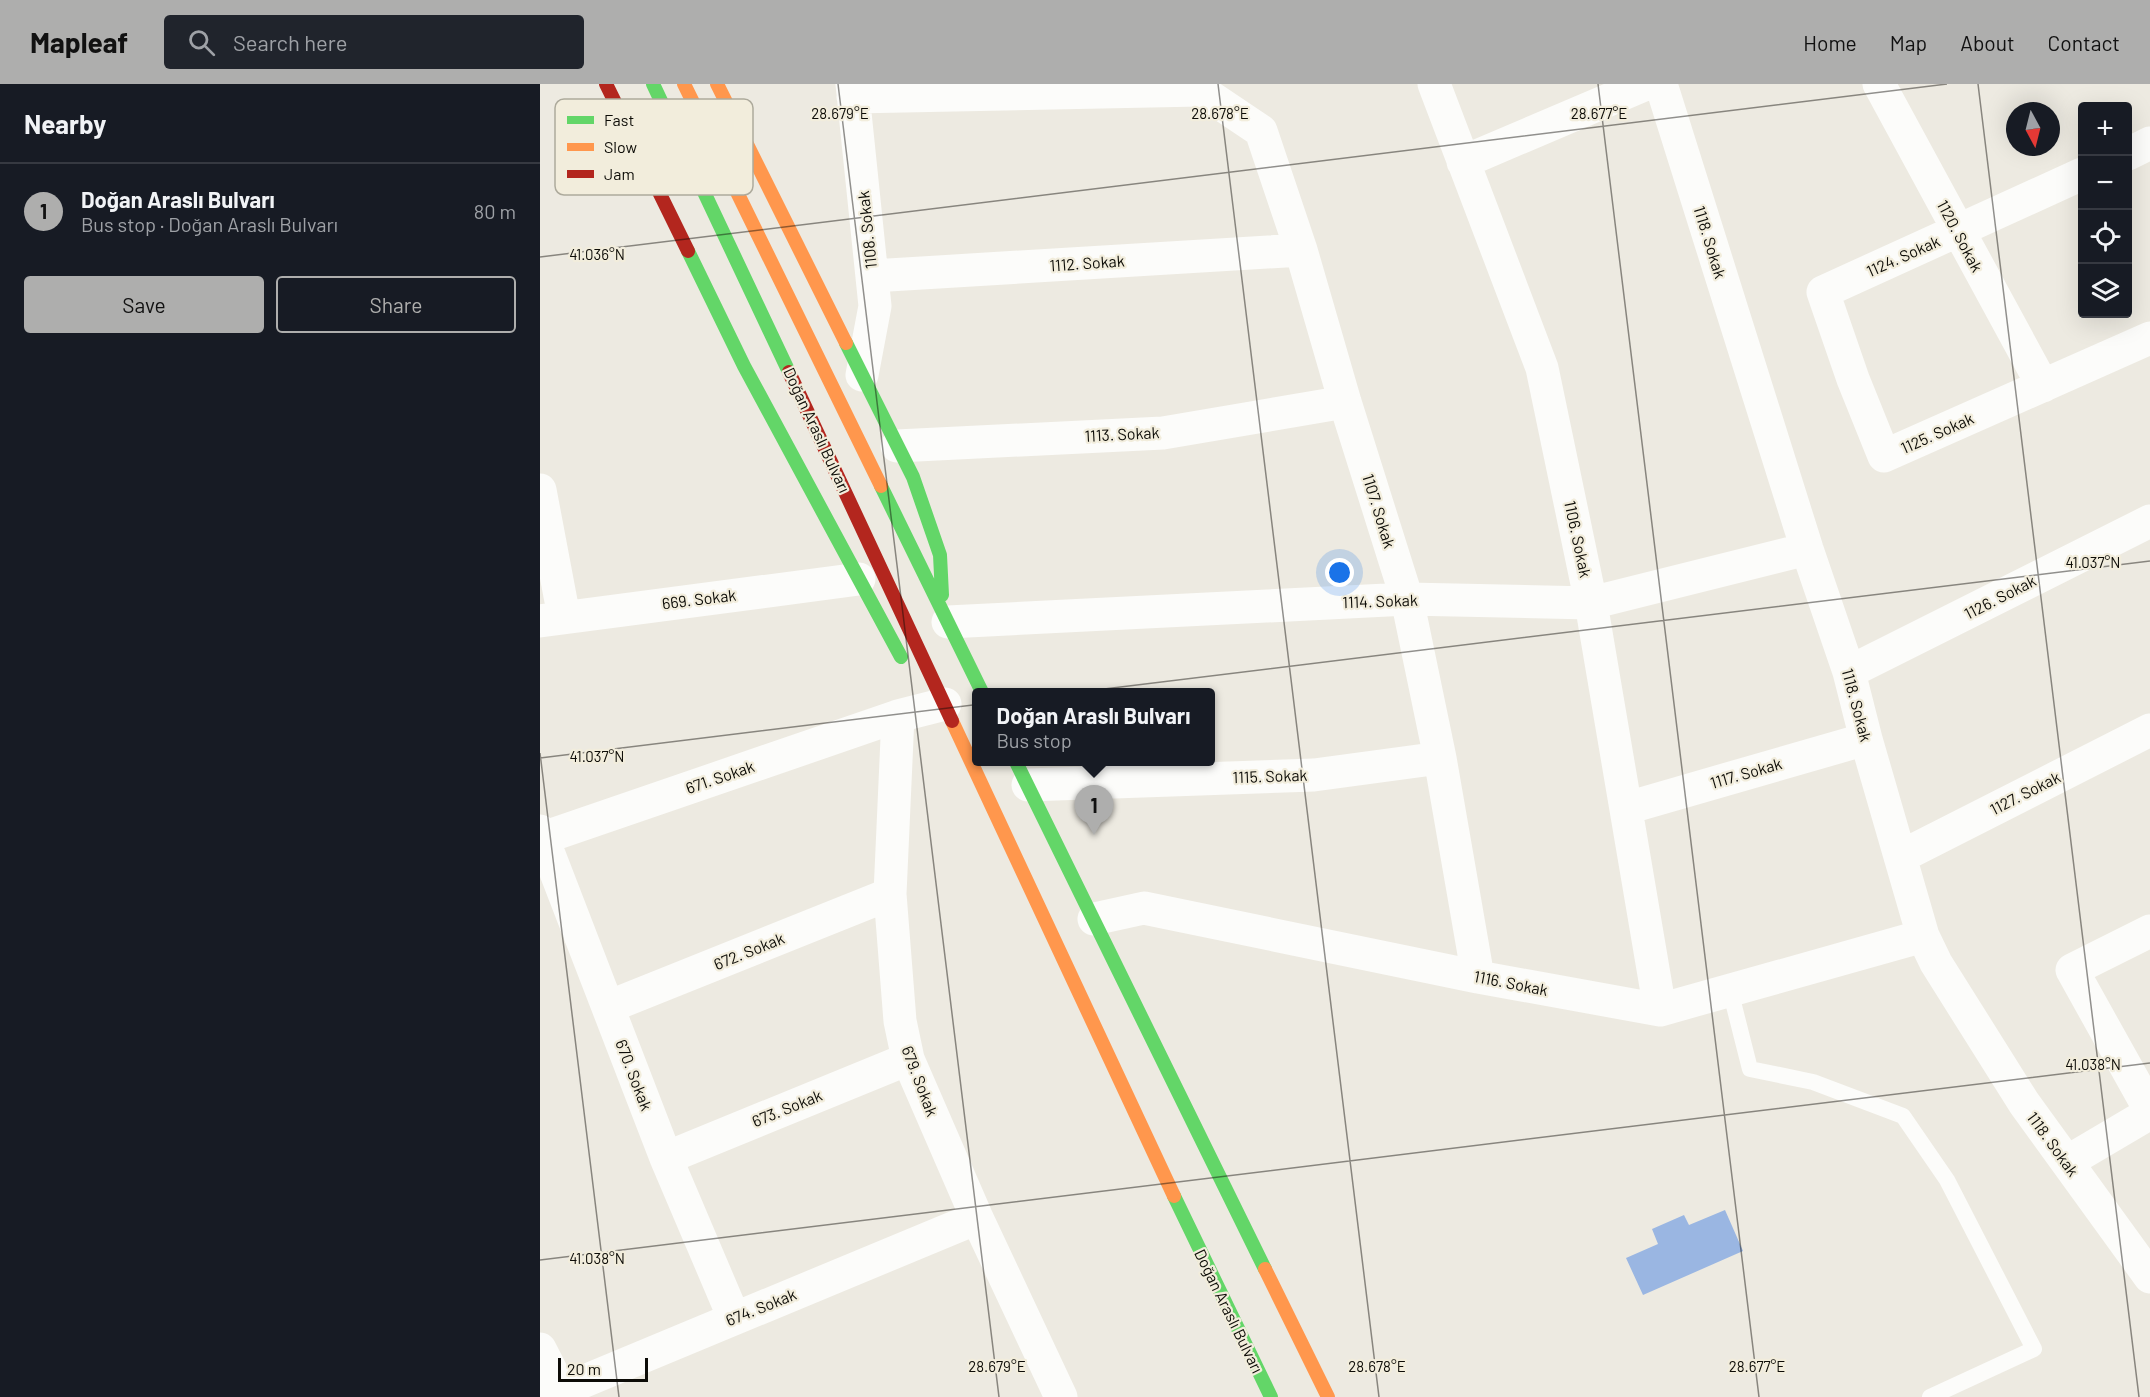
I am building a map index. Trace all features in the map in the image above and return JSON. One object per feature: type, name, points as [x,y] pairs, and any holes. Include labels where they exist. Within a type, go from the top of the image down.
[{"type":"main road","points":[[606,84],[613,99]]},
{"type":"main road","name":"Doğan Araslı Bulvarı","points":[[653,84],[660,99]]},
{"type":"main road","name":"Doğan Araslı Bulvarı","points":[[684,84],[691,99]]},
{"type":"main road","points":[[717,84],[724,99]]},
{"type":"main road","points":[[753,156],[913,477],[940,555],[945,617]]},
{"type":"main road","points":[[660,195],[744,366],[904,663],[945,704]]},
{"type":"main road","name":"Doğan Araslı Bulvarı","points":[[705,195],[972,763]]},
{"type":"main road","name":"Doğan Araslı Bulvarı","points":[[738,195],[980,688]]},
{"type":"main road","name":"Doğan Araslı Bulvarı","points":[[973,766],[1115,1076],[1270,1397]]},
{"type":"main road","points":[[1022,773],[1328,1397]]},
{"type":"street","name":"1106. Sokak","points":[[1434,84],[1542,368],[1592,603],[1660,1010]]},
{"type":"street","points":[[1463,162],[1646,84]]},
{"type":"street","name":"1118. Sokak","points":[[1661,84],[1807,549],[1849,672],[1923,936],[1936,963],[2024,1103],[2150,1277]]},
{"type":"street","name":"1120. Sokak","points":[[1879,84],[2043,386]]},
{"type":"street","points":[[853,90],[1199,87]]},
{"type":"street","name":"1107. Sokak","points":[[1199,87],[1261,131],[1301,249],[1345,402],[1407,599],[1440,758],[1478,977]]},
{"type":"street","name":"1108. Sokak","points":[[853,90],[875,306],[862,375]]},
{"type":"street","points":[[2132,152],[2150,143]]},
{"type":"street","name":"1124. Sokak","points":[[1823,292],[2078,176]]},
{"type":"street","name":"1112. Sokak","points":[[872,276],[1301,249]]},
{"type":"street","name":"1125. Sokak","points":[[1823,292],[1853,379],[1884,456],[2150,338]]},
{"type":"street","name":"1113. Sokak","points":[[897,446],[1163,433],[1345,402]]},
{"type":"street","points":[[540,490],[552,619]]},
{"type":"street","name":"1126. Sokak","points":[[1849,672],[2150,521]]},
{"type":"street","name":"1114. Sokak","points":[[945,617],[1407,599],[1592,603],[1807,549]]},
{"type":"street","name":"669. Sokak","points":[[552,619],[859,579]]},
{"type":"street","points":[[898,716],[945,704]]},
{"type":"street","name":"671. Sokak","points":[[541,835],[898,716]]},
{"type":"street","name":"679. Sokak","points":[[898,716],[890,894],[900,1021],[908,1059],[977,1218],[1060,1397]]},
{"type":"street","name":"1127. Sokak","points":[[1900,857],[2150,730]]},
{"type":"street","name":"1117. Sokak","points":[[1626,808],[1866,739]]},
{"type":"street","name":"1115. Sokak","points":[[1022,773],[1314,775],[1440,758]]},
{"type":"street","name":"670. Sokak","points":[[541,835],[666,1158],[734,1318]]},
{"type":"street","name":"672. Sokak","points":[[608,1007],[890,894]]},
{"type":"street","name":"1116. Sokak","points":[[1094,919],[1144,908],[1478,977],[1660,1010],[1923,936]]},
{"type":"street","points":[[2067,1162],[2150,1112],[2072,970],[2150,931]]},
{"type":"street","name":"673. Sokak","points":[[666,1158],[908,1059]]},
{"type":"street","name":"674. Sokak","points":[[554,1393],[977,1218]]},
{"type":"street","points":[[540,1350],[554,1393]]},
{"type":"lane","points":[[1730,990],[1750,1069],[1812,1082],[1903,1116],[1947,1180],[2034,1349],[1930,1397]]},
{"type":"water","points":[[1725,1210],[1743,1251],[1643,1295],[1626,1258],[1658,1244],[1652,1229],[1684,1215],[1689,1225]]},
{"type":"traffic: fast","points":[[653,84],[660,99]]},
{"type":"traffic: fast","points":[[705,195],[789,372]]},
{"type":"traffic: fast","points":[[688,251],[744,366],[901,657]]},
{"type":"traffic: fast","points":[[846,343],[913,477],[940,555],[942,595]]},
{"type":"traffic: fast","points":[[881,486],[980,688]]},
{"type":"traffic: fast","points":[[1018,766],[1265,1269]]},
{"type":"traffic: fast","points":[[1174,1196],[1271,1397]]},
{"type":"traffic: slow","points":[[684,84],[691,99]]},
{"type":"traffic: slow","points":[[717,84],[724,99]]},
{"type":"traffic: slow","points":[[753,156],[846,343]]},
{"type":"traffic: slow","points":[[738,195],[881,486]]},
{"type":"traffic: slow","points":[[952,721],[972,764]]},
{"type":"traffic: slow","points":[[973,766],[1174,1196]]},
{"type":"traffic: slow","points":[[1265,1269],[1328,1397]]},
{"type":"traffic: jam","points":[[606,84],[613,99]]},
{"type":"traffic: jam","points":[[661,195],[688,251]]},
{"type":"traffic: jam","points":[[789,372],[952,721]]},
{"type":"place","name":"Doğan Araslı Bulvarı","points":[[1094,835]]}]
